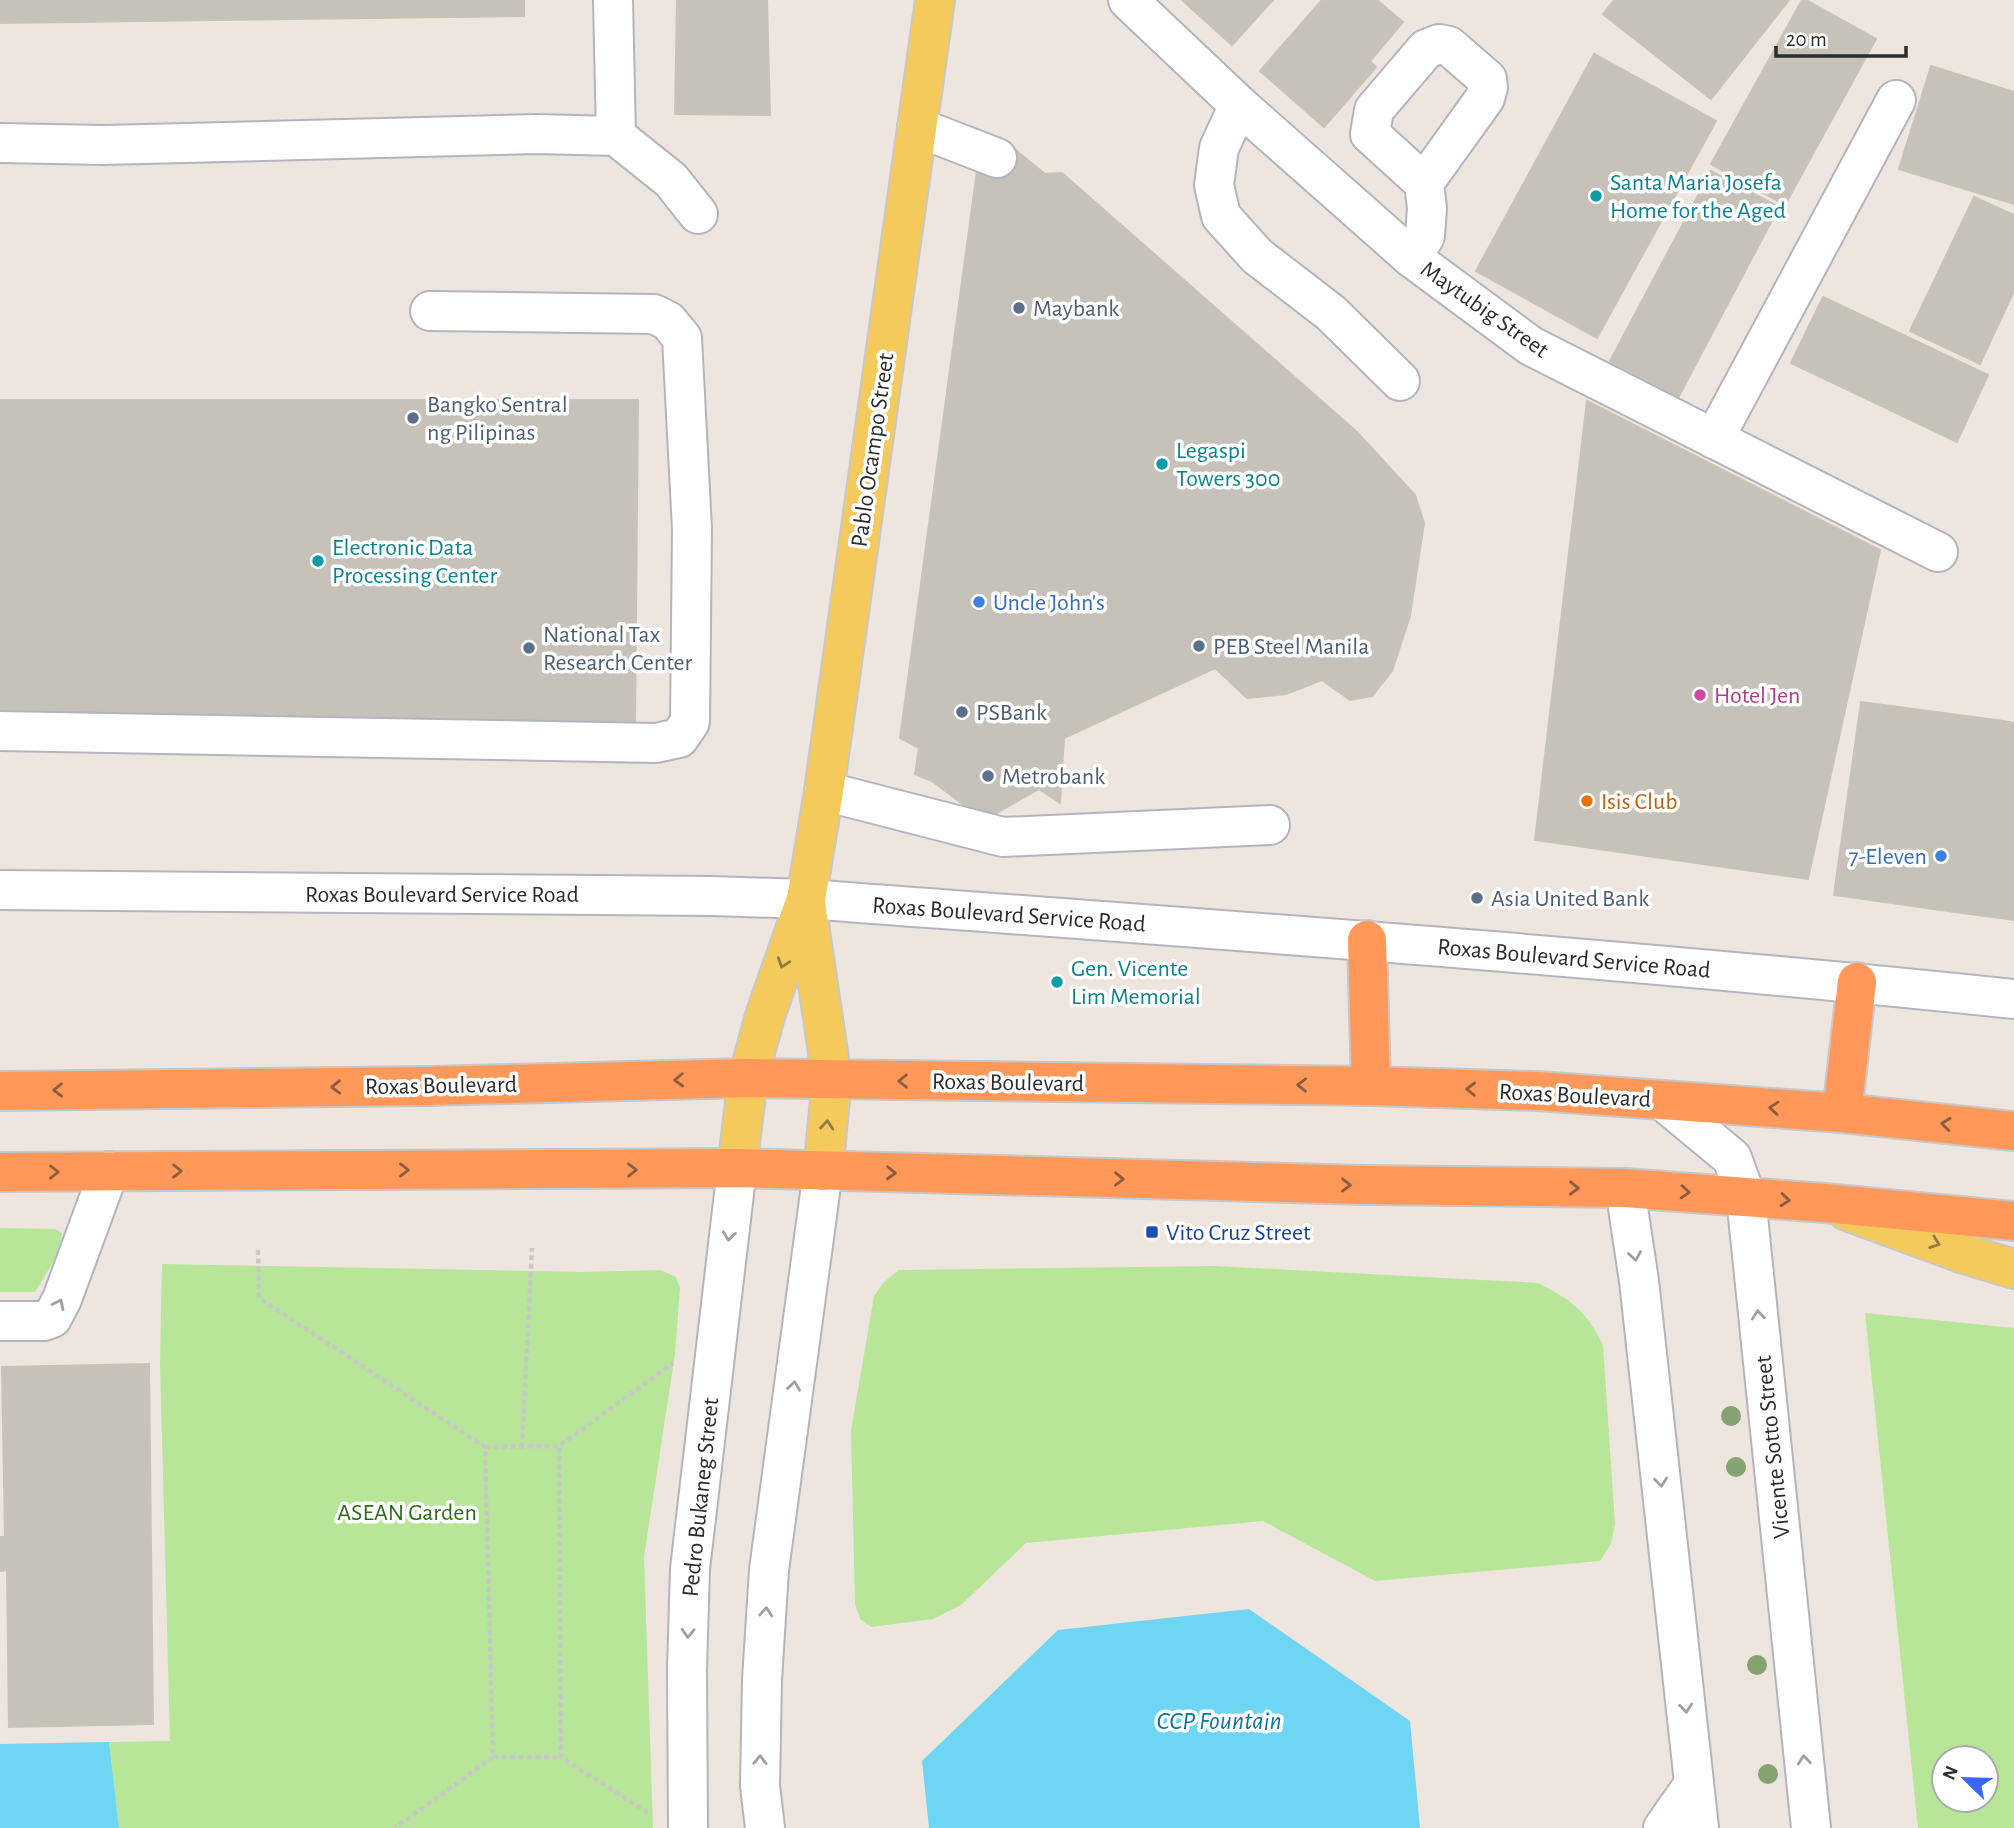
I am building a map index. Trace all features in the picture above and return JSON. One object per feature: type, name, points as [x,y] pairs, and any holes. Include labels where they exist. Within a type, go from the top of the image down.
[{"type":"highway","points":[[1367,940],[1371,1086]]},
{"type":"highway","points":[[1842,1113],[1857,982]]},
{"type":"highway","name":"Roxas Boulevard","points":[[0,1091],[428,1086],[748,1078],[1371,1086],[1537,1091],[1842,1113],[2014,1132]]},
{"type":"highway","points":[[0,1172],[737,1168],[1364,1185],[1625,1188],[2014,1220]]},
{"type":"main road","name":"Pablo Ocampo Street","points":[[737,1168],[748,1078],[765,1016],[806,899],[824,791],[935,0]]},
{"type":"main road","name":"Pablo Ocampo Street","points":[[806,899],[832,1079],[823,1171]]},
{"type":"main road","points":[[1825,1203],[1964,1254],[2014,1269]]},
{"type":"street","points":[[613,0],[616,136]]},
{"type":"street","name":"Maytubig Street","points":[[1128,0],[1239,105],[1412,258],[1531,346],[1938,552]]},
{"type":"street","points":[[1714,439],[1896,100]]},
{"type":"street","points":[[1239,105],[1219,148],[1214,185],[1221,216],[1257,256],[1331,313],[1400,381]]},
{"type":"street","points":[[917,127],[997,158]]},
{"type":"street","points":[[0,143],[104,145],[537,134],[616,136],[671,180],[698,214]]},
{"type":"street","points":[[1412,258],[1425,236],[1427,208],[1424,183]]},
{"type":"street","points":[[0,731],[656,743],[678,738],[690,722],[692,529],[682,338],[668,321],[654,314],[429,311]]},
{"type":"street","points":[[824,791],[1003,837],[1270,825]]},
{"type":"street","name":"Roxas Boulevard Service Road","points":[[0,890],[806,899],[1367,940],[1857,982],[2014,999]]},
{"type":"street","name":"Vicente Sotto Street","points":[[1662,1100],[1732,1158],[1746,1197],[1811,1828]]},
{"type":"street","name":"Pedro Bukaneg Street","points":[[688,1828],[687,1669],[690,1569],[737,1168]]},
{"type":"street","points":[[0,1321],[44,1321],[52,1318],[62,1299],[109,1171]]},
{"type":"street","points":[[765,1828],[760,1773],[762,1680],[769,1570],[823,1171]]},
{"type":"street","points":[[1625,1188],[1639,1281],[1699,1828]]},
{"type":"street","points":[[1663,1828],[1694,1784]]},
{"type":"path","points":[[522,1447],[532,1248]]},
{"type":"path","points":[[258,1250],[259,1298],[485,1447],[559,1446],[719,1330]]},
{"type":"path","points":[[559,1446],[561,1757]]},
{"type":"path","points":[[485,1447],[493,1757]]},
{"type":"path","points":[[395,1828],[493,1757],[561,1757],[649,1814]]},
{"type":"green space","points":[[0,1228],[55,1229],[62,1233],[60,1251],[35,1292],[0,1292]]},
{"type":"green space","name":"ASEAN Garden","points":[[162,1264],[583,1272],[661,1270],[676,1277],[680,1288],[675,1354],[644,1557],[653,1828],[119,1828],[109,1742],[170,1741],[160,1364]]},
{"type":"green space","points":[[1216,1266],[1538,1283],[1569,1301],[1584,1314],[1603,1345],[1615,1524],[1611,1544],[1600,1561],[1375,1581],[1263,1521],[1026,1543],[961,1605],[933,1619],[871,1627],[860,1619],[855,1604],[851,1431],[874,1296],[884,1282],[899,1270]]},
{"type":"green space","points":[[1865,1313],[2014,1328],[2014,1828],[1918,1828]]},
{"type":"water","name":"CCP Fountain","points":[[1249,1609],[1410,1721],[1420,1828],[929,1828],[922,1761],[1058,1630]]},
{"type":"water","points":[[109,1742],[119,1828],[0,1828],[0,1744]]},
{"type":"building","points":[[0,0],[524,0],[524,16],[0,23]]},
{"type":"building","points":[[677,0],[767,0],[770,115],[675,114]]},
{"type":"building","points":[[1182,0],[1273,0],[1232,45]]},
{"type":"building","points":[[1322,0],[1377,0],[1403,22],[1370,61],[1376,67],[1324,127],[1260,71]]},
{"type":"building","points":[[1614,0],[1789,0],[1711,99],[1603,14]]},
{"type":"building","points":[[1802,0],[1876,39],[1785,205],[1711,164]]},
{"type":"building","name":"Santa Maria Josefa Home for the Aged","points":[[1594,54],[1716,121],[1597,338],[1476,271]]},
{"type":"building","points":[[1931,66],[2014,92],[2014,204],[1899,169]]},
{"type":"building","name":"Legaspi Towers 300","points":[[1001,138],[1045,174],[1062,173],[1357,432],[1415,495],[1424,523],[1410,616],[1392,671],[1372,696],[1350,700],[1322,680],[1286,694],[1247,698],[1215,668],[1064,738],[1060,803],[1039,789],[984,820],[932,781],[915,774],[919,748],[900,738],[977,171],[998,165]]},
{"type":"building","points":[[1711,171],[1779,207],[1678,398],[1610,361]]},
{"type":"building","points":[[1974,197],[2014,215],[2014,291],[1980,364],[1910,331]]},
{"type":"building","points":[[1823,297],[1988,375],[1957,442],[1791,363]]},
{"type":"building","name":"Electronic Data Processing Center","points":[[0,400],[638,400],[635,722],[0,722]]},
{"type":"building","name":"Hotel Jen","points":[[1587,401],[1880,550],[1808,879],[1535,840]]},
{"type":"building","points":[[1861,702],[1997,720],[1970,914],[1834,895]]},
{"type":"building","points":[[1997,720],[2014,723],[2014,920],[1970,914]]},
{"type":"building","points":[[149,1364],[153,1724],[9,1727],[7,1570],[0,1571],[0,1537],[5,1537],[2,1367]]},
{"type":"place","name":"Santa Maria Josefa Home for the Aged","points":[[1596,196]]},
{"type":"place","name":"Maybank","points":[[1019,308]]},
{"type":"place","name":"Bangko Sentral ng Pilipinas","points":[[413,418]]},
{"type":"place","name":"Legaspi Towers 300","points":[[1162,464]]},
{"type":"place","name":"Electronic Data Processing Center","points":[[318,561]]},
{"type":"place","name":"Uncle John's","points":[[979,602]]},
{"type":"place","name":"PEB Steel Manila","points":[[1199,646]]},
{"type":"place","name":"National Tax Research Center","points":[[529,648]]},
{"type":"place","name":"Hotel Jen","points":[[1700,695]]},
{"type":"place","name":"PSBank","points":[[962,712]]},
{"type":"place","name":"Metrobank","points":[[988,776]]},
{"type":"place","name":"Isis Club","points":[[1587,801]]},
{"type":"place","name":"7-Eleven","points":[[1941,856]]},
{"type":"place","name":"Asia United Bank","points":[[1477,898]]},
{"type":"place","name":"Gen. Vicente Lim Memorial","points":[[1057,982]]},
{"type":"place","name":"Vito Cruz Street","points":[[1152,1232]]}]
